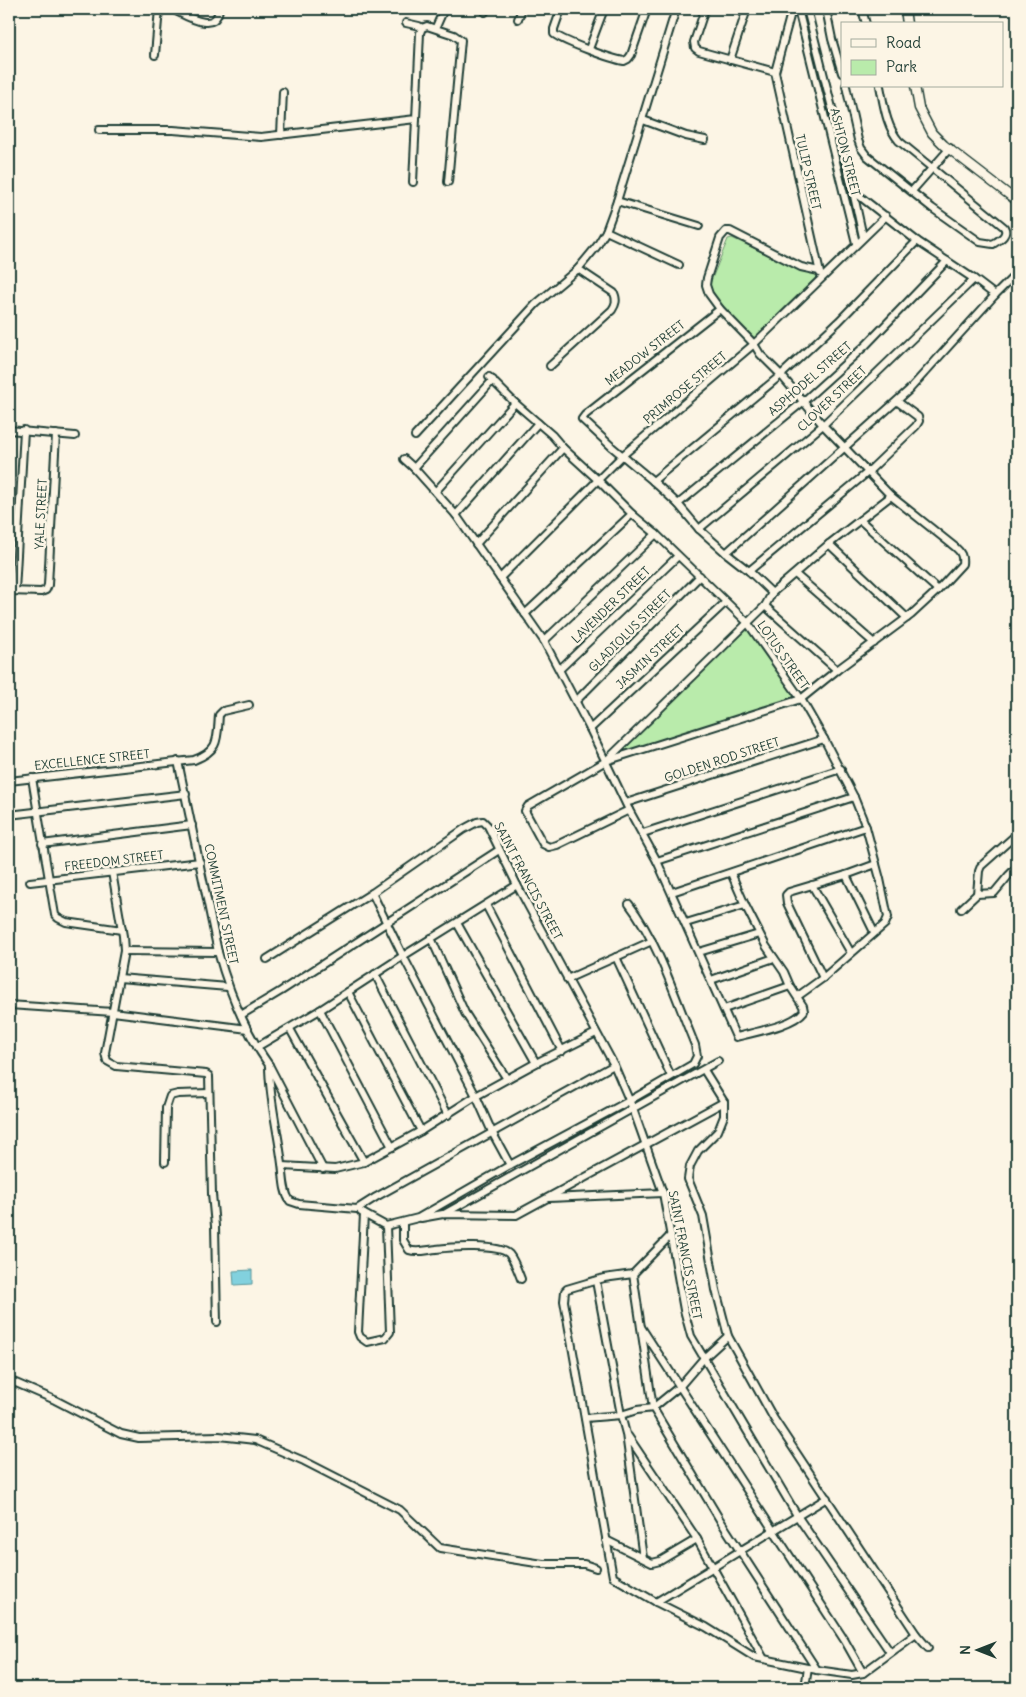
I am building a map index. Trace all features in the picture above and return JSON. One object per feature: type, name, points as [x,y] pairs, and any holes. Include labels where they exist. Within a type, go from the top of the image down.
[{"type":"street","points":[[155,54],[159,9]]},
{"type":"street","points":[[172,9],[193,18],[214,22],[219,9]]},
{"type":"street","points":[[436,27],[444,9]]},
{"type":"street","points":[[518,18],[522,9]]},
{"type":"street","points":[[561,9],[554,34],[620,60],[628,59],[647,9]]},
{"type":"street","points":[[589,49],[604,9]]},
{"type":"street","points":[[415,436],[536,304],[578,269],[597,246],[606,231],[617,201],[676,9]]},
{"type":"street","points":[[705,9],[694,42],[695,48],[699,51],[774,72],[792,9]]},
{"type":"street","points":[[730,60],[747,9]]},
{"type":"street","name":"ASHTON STREET","points":[[798,9],[856,243]]},
{"type":"street","name":"ASHTON STREET","points":[[807,9],[863,237]]},
{"type":"street","points":[[826,9],[841,70]]},
{"type":"street","points":[[862,9],[865,22]]},
{"type":"street","points":[[905,9],[907,22]]},
{"type":"street","points":[[406,23],[422,28],[427,26],[436,27],[454,34],[461,40],[448,182]]},
{"type":"street","points":[[413,182],[420,33],[422,28]]},
{"type":"street","name":"TULIP STREET","points":[[774,72],[820,274]]},
{"type":"street","points":[[846,88],[861,148],[877,164],[932,208],[980,242],[993,244],[1000,240],[1005,234],[1006,230],[1004,227],[892,134],[880,88]]},
{"type":"street","points":[[916,88],[919,108],[932,133],[1017,201]]},
{"type":"street","points":[[281,135],[283,92]]},
{"type":"street","points":[[99,130],[174,130],[261,137],[416,119]]},
{"type":"street","points":[[643,120],[686,136],[705,140]]},
{"type":"street","points":[[912,191],[950,148]]},
{"type":"street","points":[[842,186],[853,191],[917,240],[995,295]]},
{"type":"street","points":[[617,201],[699,226]]},
{"type":"street","name":"PRIMROSE STREET","points":[[500,578],[623,455],[754,344],[820,274],[886,216]]},
{"type":"street","points":[[606,231],[679,265]]},
{"type":"street","points":[[606,761],[801,699],[907,618],[938,590],[962,564],[963,558],[960,552],[891,496],[823,425],[781,375],[760,354],[754,344],[720,309],[709,294],[706,284],[720,238],[726,231],[730,231],[801,267],[820,274]]},
{"type":"street","points":[[654,481],[781,375],[840,320],[917,240]]},
{"type":"street","name":"ASPHODEL STREET","points":[[678,504],[804,401],[866,345],[947,260]]},
{"type":"street","points":[[550,366],[612,310],[615,305],[616,298],[614,293],[578,269]]},
{"type":"street","points":[[726,553],[898,402],[1017,273]]},
{"type":"street","name":"CLOVER STREET","points":[[699,529],[823,425],[974,279]]},
{"type":"street","name":"MEADOW STREET","points":[[623,455],[583,421],[582,417],[720,309]]},
{"type":"street","name":"LOTUS STREET","points":[[414,468],[491,379],[747,622],[801,699],[841,769],[866,827],[888,918],[885,924],[823,978],[798,996]]},
{"type":"street","points":[[749,571],[868,472],[916,426],[919,421],[918,417],[898,402]]},
{"type":"street","points":[[436,491],[515,403]]},
{"type":"street","points":[[456,515],[538,423]]},
{"type":"street","points":[[9,430],[75,436]]},
{"type":"street","points":[[12,591],[24,430]]},
{"type":"street","name":"YALE STREET","points":[[12,591],[42,592],[46,590],[48,585],[56,434]]},
{"type":"street","points":[[476,544],[563,448]]},
{"type":"street","points":[[623,455],[678,504],[699,529],[772,593]]},
{"type":"street","points":[[404,459],[436,491],[456,515],[544,641],[657,861],[736,1037],[787,1022],[801,1015],[804,1011],[798,996],[790,986],[784,972],[759,934],[731,873]]},
{"type":"street","points":[[606,761],[765,606],[772,593],[828,544],[891,496]]},
{"type":"street","points":[[525,614],[632,514]]},
{"type":"street","points":[[860,520],[938,590]]},
{"type":"street","points":[[544,641],[656,534]]},
{"type":"street","points":[[828,544],[907,618]]},
{"type":"street","name":"LAVENDER STREET","points":[[560,669],[678,556]]},
{"type":"street","points":[[795,574],[874,643]]},
{"type":"street","name":"GLADIOLUS STREET","points":[[576,701],[700,576]]},
{"type":"street","name":"JASMIN STREET","points":[[590,729],[726,602]]},
{"type":"street","points":[[765,606],[837,670]]},
{"type":"street","name":"EXCELLENCE STREET","points":[[9,781],[194,760],[210,752],[219,734],[219,715],[223,711],[249,705]]},
{"type":"street","name":"GOLDEN ROD STREET","points":[[606,761],[528,806],[525,811],[526,814],[543,844],[549,848],[557,846],[628,806],[824,739]]},
{"type":"street","name":"COMMITMENT STREET","points":[[178,761],[218,952],[228,987],[257,1047],[269,1065],[324,1169]]},
{"type":"street","points":[[643,834],[841,769]]},
{"type":"street","points":[[32,778],[53,910],[58,918],[66,922],[122,930]]},
{"type":"street","points":[[9,815],[186,794]]},
{"type":"street","points":[[657,861],[854,797]]},
{"type":"street","name":"SAINT FRANCIS STREET","points":[[372,893],[464,829],[483,821],[488,826],[517,885],[614,1065],[633,1109],[663,1193],[687,1326],[696,1346],[798,1517],[890,1652]]},
{"type":"street","points":[[42,844],[192,825]]},
{"type":"street","points":[[672,892],[866,827]]},
{"type":"street","points":[[961,910],[977,894],[981,866],[1017,834]]},
{"type":"street","points":[[241,1015],[499,850]]},
{"type":"street","name":"FREEDOM STREET","points":[[30,882],[200,862]]},
{"type":"street","points":[[823,978],[786,899],[786,895],[789,892],[876,864]]},
{"type":"street","points":[[977,894],[994,893],[1017,867]]},
{"type":"street","points":[[112,872],[124,951],[105,1053],[106,1058],[109,1063],[116,1066],[206,1074],[210,1080],[217,1322]]},
{"type":"street","points":[[846,875],[874,932]]},
{"type":"street","points":[[257,1047],[290,1029],[517,885]]},
{"type":"street","points":[[812,885],[851,953]]},
{"type":"street","points":[[267,959],[372,893],[510,1165]]},
{"type":"street","points":[[418,1218],[510,1165],[689,1067],[698,1056],[652,941],[641,920],[629,904]]},
{"type":"street","points":[[486,905],[562,1051]]},
{"type":"street","points":[[686,924],[745,905]]},
{"type":"street","points":[[457,923],[536,1063]]},
{"type":"street","points":[[699,952],[759,934]]},
{"type":"street","points":[[431,938],[465,1013],[507,1079]]},
{"type":"street","points":[[567,979],[652,941]]},
{"type":"street","points":[[9,946],[9,960]]},
{"type":"street","points":[[124,951],[218,952]]},
{"type":"street","points":[[616,957],[671,1076]]},
{"type":"street","points":[[711,980],[774,958]]},
{"type":"street","points":[[376,974],[448,1115]]},
{"type":"street","points":[[119,978],[228,987]]},
{"type":"street","points":[[724,1009],[790,986]]},
{"type":"street","points":[[348,992],[422,1131]]},
{"type":"street","points":[[9,1005],[113,1012],[248,1029]]},
{"type":"street","points":[[320,1010],[392,1147]]},
{"type":"street","points":[[290,1029],[364,1162]]},
{"type":"street","points":[[283,1166],[324,1169],[342,1168],[364,1162],[422,1131],[476,1096],[596,1033]]},
{"type":"street","points":[[443,1214],[718,1061]]},
{"type":"street","points":[[269,1065],[269,1081],[286,1195],[290,1201],[299,1204],[357,1209],[386,1226],[443,1214],[516,1215],[724,1102]]},
{"type":"street","points":[[357,1209],[614,1065]]},
{"type":"street","points":[[704,1070],[724,1102],[724,1116],[718,1131],[698,1151],[690,1166],[688,1179],[703,1216],[716,1290],[728,1336],[774,1419],[916,1634],[928,1648]]},
{"type":"street","points":[[165,1162],[166,1108],[170,1096],[178,1094],[209,1094]]},
{"type":"street","points":[[546,1198],[663,1193]]},
{"type":"street","points":[[364,1214],[358,1332],[360,1337],[367,1342],[385,1338],[390,1332],[386,1226]]},
{"type":"street","points":[[403,1223],[403,1240],[408,1250],[418,1252],[450,1248],[493,1248],[503,1250],[509,1254],[521,1279]]},
{"type":"street","points":[[671,1236],[632,1274],[596,1281],[565,1291],[564,1301],[612,1577],[706,1627],[754,1657],[817,1670],[852,1675],[863,1673],[916,1634]]},
{"type":"street","points":[[632,1274],[653,1408],[720,1520],[817,1670]]},
{"type":"street","points":[[596,1281],[626,1434],[643,1558]]},
{"type":"street","points":[[640,1324],[845,1641],[863,1673]]},
{"type":"street","points":[[585,1418],[621,1415],[653,1408],[680,1386],[704,1358],[728,1336]]},
{"type":"street","points":[[9,1380],[55,1400],[130,1437],[219,1436],[255,1440],[304,1461],[400,1510],[440,1548],[543,1564],[584,1564],[596,1568]]},
{"type":"street","points":[[626,1434],[697,1538],[764,1658]]},
{"type":"street","points":[[656,1602],[713,1569],[740,1550],[774,1532],[827,1498]]},
{"type":"street","points":[[606,1540],[652,1563],[656,1563],[697,1538]]},
{"type":"street","points":[[805,1688],[808,1668]]},
{"type":"green space","points":[[732,238],[799,269],[816,273],[818,277],[753,341],[715,302],[709,286],[728,239]]},
{"type":"green space","points":[[747,627],[795,698],[620,753]]},
{"type":"water","points":[[252,1270],[252,1284],[234,1285],[233,1271]]}]
